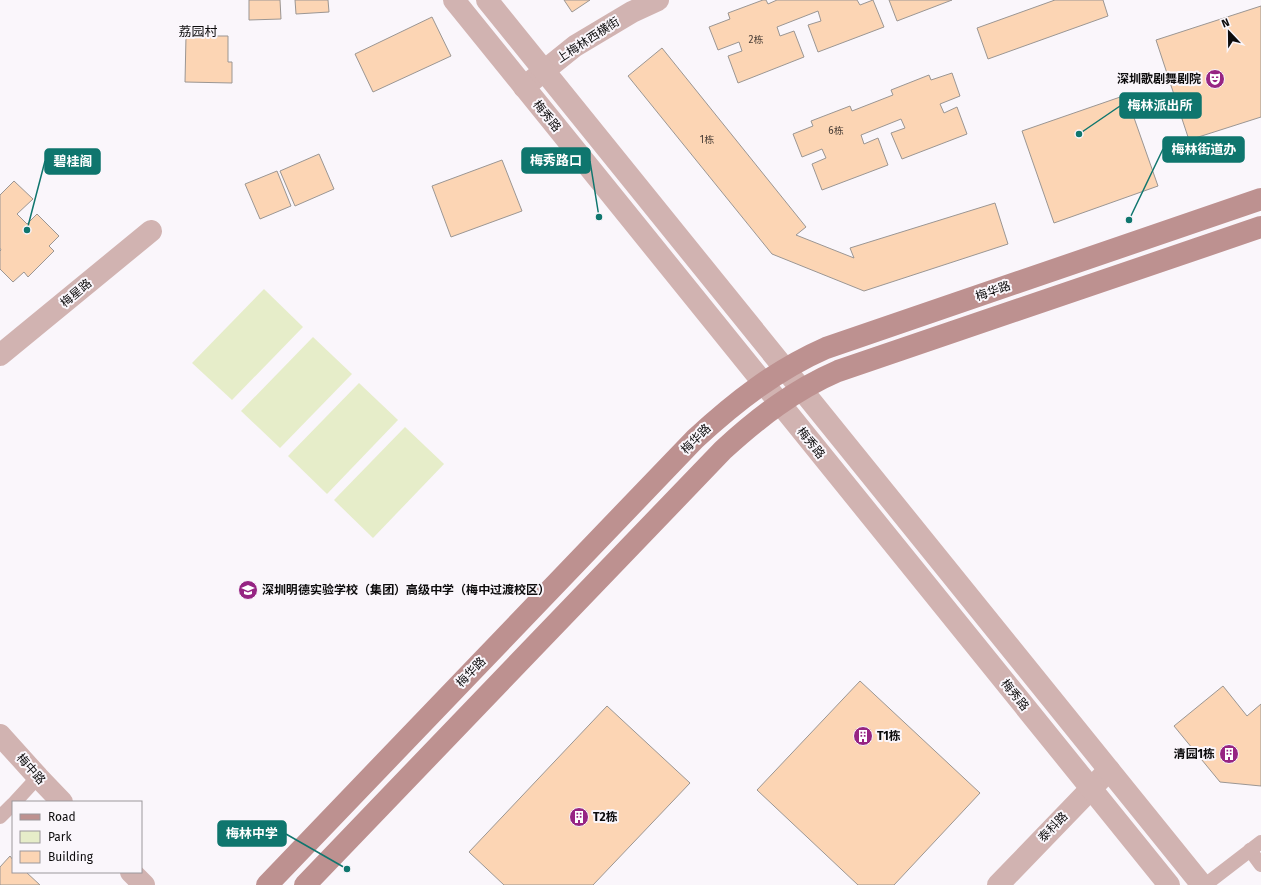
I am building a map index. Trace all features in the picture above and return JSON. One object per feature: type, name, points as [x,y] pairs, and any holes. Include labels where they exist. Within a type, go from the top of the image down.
[{"type":"main road","name":"梅华路","points":[[267,885],[695,439],[724,412],[763,383],[785,369],[826,348],[1261,199]]},
{"type":"main road","points":[[305,885],[723,450],[779,403],[801,389],[838,371],[1261,227]]},
{"type":"street","name":"梅秀路","points":[[454,0],[1169,885]]},
{"type":"street","points":[[487,0],[1203,885]]},
{"type":"street","name":"上梅林西横街","points":[[524,87],[575,46],[601,29],[658,0]]},
{"type":"street","name":"梅星路","points":[[0,355],[151,230]]},
{"type":"street","name":"梅中路","points":[[0,735],[61,801]]},
{"type":"street","name":"泰科路","points":[[998,885],[1109,770]]},
{"type":"street","points":[[132,873],[144,885]]},
{"type":"lane","points":[[16,801],[38,777]]},
{"type":"lane","points":[[0,817],[12,805]]},
{"type":"lane","points":[[1203,885],[1261,842]]},
{"type":"lane","points":[[1250,850],[1261,865]]},
{"type":"green space","points":[[264,289],[303,327],[232,400],[192,363]]},
{"type":"green space","points":[[313,337],[352,374],[280,448],[241,411]]},
{"type":"green space","points":[[359,383],[398,420],[327,494],[288,456]]},
{"type":"green space","points":[[405,427],[444,464],[373,538],[334,500]]},
{"type":"building","points":[[249,0],[280,0],[281,19],[249,20]]},
{"type":"building","points":[[295,0],[328,0],[329,12],[296,14]]},
{"type":"building","points":[[564,0],[590,0],[572,12]]},
{"type":"building","points":[[766,0],[768,4],[777,0],[857,0],[860,5],[873,0],[884,27],[818,52],[808,25],[821,21],[818,11],[777,27],[780,36],[794,31],[804,57],[738,83],[728,56],[742,51],[739,42],[718,50],[709,27],[730,19],[728,13]]},
{"type":"building","points":[[889,0],[952,0],[897,21]]},
{"type":"building","points":[[1055,0],[1103,0],[1108,16],[988,59],[977,28]]},
{"type":"building","name":"深圳歌剧舞剧院","points":[[1261,6],[1261,117],[1189,140],[1156,40]]},
{"type":"building","points":[[432,17],[451,56],[373,92],[355,54]]},
{"type":"building","points":[[186,36],[228,36],[228,62],[232,62],[232,83],[185,82]]},
{"type":"building","points":[[662,48],[806,227],[796,235],[854,258],[850,248],[995,203],[1008,244],[864,291],[772,254],[628,76]]},
{"type":"building","points":[[952,73],[960,96],[940,104],[944,113],[957,107],[967,134],[902,159],[891,133],[905,128],[901,119],[861,135],[864,144],[878,138],[888,165],[822,190],[812,164],[826,158],[822,149],[802,157],[793,134],[813,126],[811,121],[850,106],[852,111],[893,95],[891,90],[929,75],[931,80]]},
{"type":"building","points":[[1126,95],[1158,186],[1054,223],[1022,131]]},
{"type":"building","points":[[319,154],[334,189],[295,206],[280,171]]},
{"type":"building","points":[[502,160],[522,211],[451,237],[432,186]]},
{"type":"building","points":[[277,171],[291,206],[260,219],[245,184]]},
{"type":"building","points":[[14,181],[33,199],[17,214],[27,224],[37,214],[59,236],[49,246],[54,251],[28,277],[24,272],[13,282],[0,269],[0,195]]},
{"type":"building","name":"T1栋","points":[[860,681],[980,793],[894,885],[858,885],[757,790]]},
{"type":"building","name":"清园1栋","points":[[1223,686],[1247,716],[1261,704],[1261,786],[1220,782],[1174,726]]},
{"type":"building","name":"T2栋","points":[[607,706],[690,783],[593,885],[504,885],[469,852]]},
{"type":"building","points":[[10,856],[12,859],[12,873],[27,873],[40,885],[0,885],[0,867]]},
{"type":"place","name":"深圳歌剧舞剧院","points":[[1215,79]]},
{"type":"place","name":"梅林派出所","points":[[1079,134]]},
{"type":"place","name":"梅秀路口","points":[[599,217]]},
{"type":"place","name":"梅林街道办","points":[[1129,220]]},
{"type":"place","name":"碧桂阁","points":[[27,230]]},
{"type":"place","name":"深圳明德实验学校（集团）高级中学（梅中过渡校区）","points":[[248,590]]},
{"type":"place","name":"T1栋","points":[[863,736]]},
{"type":"place","name":"清园1栋","points":[[1229,754]]},
{"type":"place","name":"T2栋","points":[[579,817]]},
{"type":"place","name":"梅林中学","points":[[347,869]]},
{"type":"district","name":"荔园村","points":[[198,31]]}]
